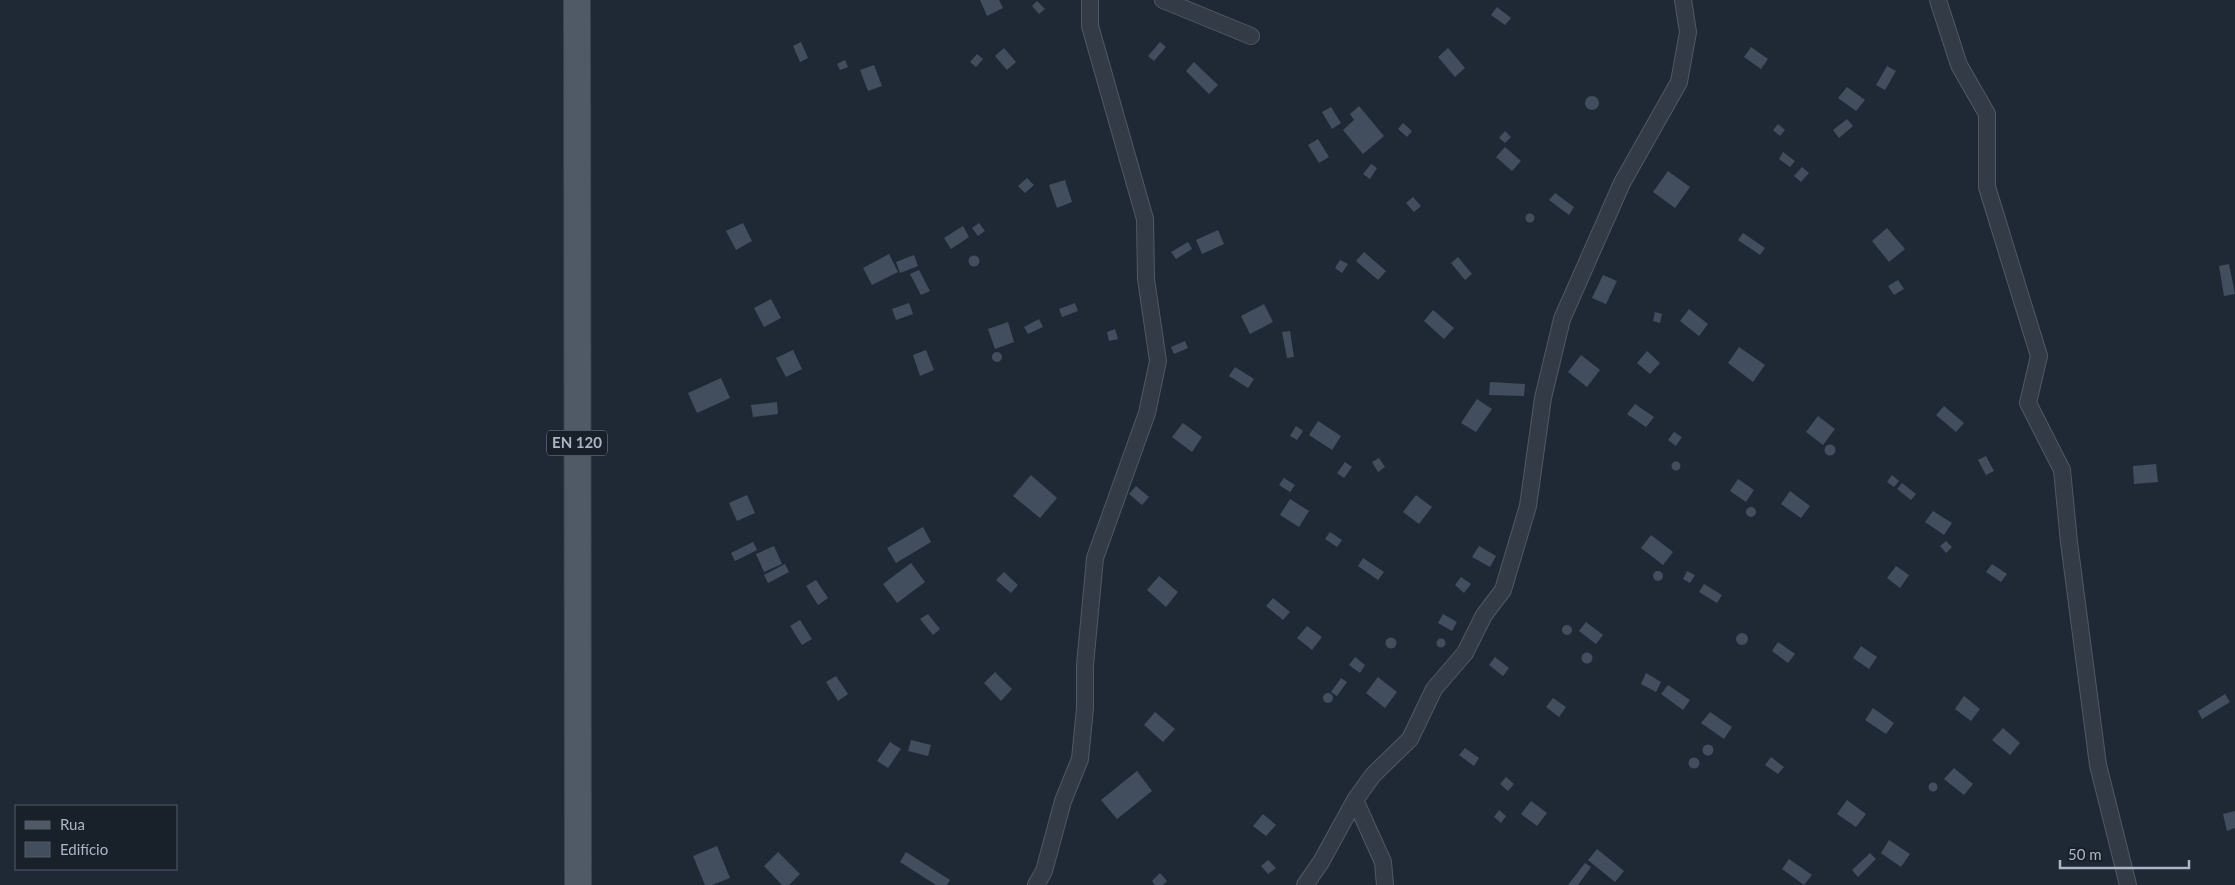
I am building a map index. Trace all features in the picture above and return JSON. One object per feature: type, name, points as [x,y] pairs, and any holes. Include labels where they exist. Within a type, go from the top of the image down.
[{"type":"main road","name":"EN 120","points":[[577,0],[578,885]]},
{"type":"street","points":[[1036,885],[1044,871],[1064,802],[1080,758],[1085,708],[1086,646],[1095,558],[1147,413],[1158,361],[1146,280],[1145,219],[1090,26],[1090,0]]},
{"type":"street","points":[[1162,0],[1251,36]]},
{"type":"street","points":[[1305,885],[1321,862],[1355,800],[1373,776],[1410,739],[1434,690],[1465,653],[1484,614],[1503,590],[1528,506],[1543,398],[1562,319],[1622,182],[1678,82],[1688,32],[1683,0]]},
{"type":"street","points":[[1938,0],[1959,65],[1987,114],[1987,187],[2039,356],[2028,403],[2062,470],[2069,542],[2098,765],[2128,885]]},
{"type":"street","points":[[1355,800],[1383,862],[1385,885]]},
{"type":"building","points":[[980,0],[999,0],[1003,8],[987,16]]},
{"type":"building","points":[[1037,1],[1045,9],[1039,14],[1032,6]]},
{"type":"building","points":[[1497,7],[1511,18],[1505,25],[1491,15]]},
{"type":"building","points":[[801,42],[808,58],[800,62],[793,46]]},
{"type":"building","points":[[1160,42],[1166,47],[1154,61],[1148,56]]},
{"type":"building","points":[[1751,47],[1768,59],[1761,69],[1744,57]]},
{"type":"building","points":[[1004,48],[1016,62],[1007,70],[995,56]]},
{"type":"building","points":[[1448,48],[1465,68],[1455,77],[1438,57]]},
{"type":"building","points":[[977,54],[983,59],[976,67],[970,62]]},
{"type":"building","points":[[845,60],[848,67],[840,70],[837,64]]},
{"type":"building","points":[[1194,62],[1218,85],[1209,94],[1186,71]]},
{"type":"building","points":[[874,65],[882,86],[868,91],[860,70]]},
{"type":"building","points":[[1887,66],[1896,71],[1885,90],[1876,85]]},
{"type":"building","points":[[1847,87],[1865,100],[1856,111],[1838,98]]},
{"type":"building","points":[[1592,96],[1597,98],[1599,103],[1597,108],[1592,110],[1587,108],[1585,103],[1587,98]]},
{"type":"building","points":[[1359,106],[1384,136],[1363,154],[1343,130],[1354,120],[1350,114]]},
{"type":"building","points":[[1331,107],[1341,123],[1332,129],[1322,112]]},
{"type":"building","points":[[1847,119],[1853,126],[1839,138],[1833,130]]},
{"type":"building","points":[[1403,123],[1412,131],[1407,137],[1398,129]]},
{"type":"building","points":[[1778,124],[1785,130],[1780,136],[1773,130]]},
{"type":"building","points":[[1505,131],[1511,137],[1505,143],[1499,138]]},
{"type":"building","points":[[1318,139],[1329,157],[1319,163],[1308,145]]},
{"type":"building","points":[[1505,147],[1521,161],[1512,171],[1496,157]]},
{"type":"building","points":[[1783,152],[1795,161],[1790,167],[1779,159]]},
{"type":"building","points":[[1371,164],[1377,168],[1370,179],[1363,174]]},
{"type":"building","points":[[1802,167],[1809,173],[1801,182],[1794,176]]},
{"type":"building","points":[[1668,171],[1690,187],[1675,208],[1653,192]]},
{"type":"building","points":[[1027,178],[1034,185],[1025,193],[1018,186]]},
{"type":"building","points":[[1065,180],[1072,202],[1057,208],[1049,185]]},
{"type":"building","points":[[1555,193],[1574,207],[1569,215],[1549,200]]},
{"type":"building","points":[[1413,197],[1421,206],[1414,212],[1406,203]]},
{"type":"building","points":[[1530,214],[1534,218],[1530,222],[1526,218]]},
{"type":"building","points":[[743,223],[752,241],[736,250],[726,231]]},
{"type":"building","points":[[979,223],[985,231],[978,236],[972,228]]},
{"type":"building","points":[[963,226],[969,237],[951,249],[944,238]]},
{"type":"building","points":[[1887,228],[1905,249],[1889,262],[1872,241]]},
{"type":"building","points":[[1218,230],[1224,244],[1202,254],[1196,240]]},
{"type":"building","points":[[1743,233],[1765,248],[1760,255],[1738,240]]},
{"type":"building","points":[[1188,242],[1192,249],[1176,259],[1171,252]]},
{"type":"building","points":[[1364,252],[1386,271],[1378,280],[1356,261]]},
{"type":"building","points":[[889,254],[898,272],[872,285],[863,268]]},
{"type":"building","points":[[914,255],[918,266],[900,273],[896,262]]},
{"type":"building","points":[[974,255],[980,261],[974,267],[968,261]]},
{"type":"building","points":[[1458,257],[1472,274],[1465,280],[1451,263]]},
{"type":"building","points":[[1340,260],[1348,264],[1342,273],[1335,268]]},
{"type":"building","points":[[2229,264],[2235,294],[2224,296],[2219,266]]},
{"type":"building","points":[[919,270],[930,291],[921,295],[910,274]]},
{"type":"building","points":[[1603,275],[1617,281],[1606,304],[1592,298]]},
{"type":"building","points":[[1898,280],[1904,289],[1894,295],[1888,286]]},
{"type":"building","points":[[771,299],[781,318],[764,327],[754,308]]},
{"type":"building","points":[[909,303],[913,314],[896,320],[892,309]]},
{"type":"building","points":[[1075,303],[1078,311],[1062,317],[1059,309]]},
{"type":"building","points":[[1264,304],[1273,322],[1250,334],[1241,316]]},
{"type":"building","points":[[1689,309],[1708,324],[1699,336],[1680,321]]},
{"type":"building","points":[[1433,310],[1454,328],[1444,339],[1424,321]]},
{"type":"building","points":[[1655,312],[1662,314],[1660,323],[1653,321]]},
{"type":"building","points":[[1039,319],[1043,327],[1028,334],[1024,327]]},
{"type":"building","points":[[1008,322],[1014,342],[995,349],[988,329]]},
{"type":"building","points":[[1115,329],[1118,339],[1109,341],[1107,332]]},
{"type":"building","points":[[1290,331],[1294,357],[1287,358],[1282,332]]},
{"type":"building","points":[[1185,341],[1188,348],[1174,354],[1171,347]]},
{"type":"building","points":[[1739,347],[1765,365],[1753,382],[1728,363]]},
{"type":"building","points":[[793,350],[802,369],[786,377],[776,358]]},
{"type":"building","points":[[926,350],[934,370],[920,376],[913,355]]},
{"type":"building","points":[[1647,351],[1660,363],[1650,374],[1637,363]]},
{"type":"building","points":[[995,352],[999,352],[1002,357],[1001,361],[995,362],[992,359],[992,355]]},
{"type":"building","points":[[1581,355],[1600,370],[1587,387],[1568,372]]},
{"type":"building","points":[[1235,367],[1254,379],[1248,388],[1229,376]]},
{"type":"building","points":[[721,378],[730,398],[697,413],[688,393]]},
{"type":"building","points":[[1490,382],[1525,384],[1524,396],[1489,395]]},
{"type":"building","points":[[1477,399],[1492,409],[1476,432],[1461,423]]},
{"type":"building","points":[[777,402],[778,414],[753,417],[751,405]]},
{"type":"building","points":[[1635,404],[1654,417],[1646,427],[1627,414]]},
{"type":"building","points":[[1944,406],[1964,423],[1956,432],[1936,415]]},
{"type":"building","points":[[1818,416],[1835,429],[1823,445],[1806,432]]},
{"type":"building","points":[[1318,421],[1341,436],[1332,450],[1309,435]]},
{"type":"building","points":[[1183,423],[1202,437],[1192,452],[1172,437]]},
{"type":"building","points":[[1296,426],[1303,431],[1297,440],[1290,436]]},
{"type":"building","points":[[1674,432],[1682,437],[1676,446],[1668,440]]},
{"type":"building","points":[[1830,444],[1836,450],[1830,456],[1824,450]]},
{"type":"building","points":[[1986,456],[1994,471],[1986,475],[1978,460]]},
{"type":"building","points":[[1379,458],[1385,467],[1378,472],[1372,462]]},
{"type":"building","points":[[1676,461],[1681,466],[1676,471],[1671,466]]},
{"type":"building","points":[[1345,462],[1352,467],[1344,478],[1337,473]]},
{"type":"building","points":[[2156,464],[2158,482],[2134,484],[2133,466]]},
{"type":"building","points":[[1031,475],[1057,498],[1040,518],[1013,496]]},
{"type":"building","points":[[1892,475],[1899,481],[1894,487],[1887,482]]},
{"type":"building","points":[[1284,478],[1295,485],[1290,492],[1279,485]]},
{"type":"building","points":[[1738,479],[1754,490],[1746,502],[1730,491]]},
{"type":"building","points":[[1902,483],[1916,494],[1911,500],[1897,489]]},
{"type":"building","points":[[1136,486],[1149,497],[1142,505],[1129,494]]},
{"type":"building","points":[[1790,491],[1810,506],[1801,518],[1781,504]]},
{"type":"building","points":[[747,495],[755,513],[737,521],[729,503]]},
{"type":"building","points":[[1416,495],[1432,507],[1419,524],[1403,512]]},
{"type":"building","points":[[1290,499],[1309,511],[1299,527],[1280,515]]},
{"type":"building","points":[[1751,507],[1756,512],[1751,517],[1746,512]]},
{"type":"building","points":[[1933,511],[1952,523],[1944,535],[1925,522]]},
{"type":"building","points":[[923,527],[931,542],[896,563],[887,548]]},
{"type":"building","points":[[1330,532],[1342,540],[1337,547],[1325,539]]},
{"type":"building","points":[[1651,535],[1673,552],[1663,565],[1641,548]]},
{"type":"building","points":[[1946,541],[1952,547],[1946,553],[1940,546]]},
{"type":"building","points":[[753,542],[757,550],[735,561],[731,553]]},
{"type":"building","points":[[774,546],[782,564],[764,572],[756,554]]},
{"type":"building","points":[[1479,546],[1496,556],[1490,567],[1472,557]]},
{"type":"building","points":[[1363,558],[1384,572],[1378,580],[1358,566]]},
{"type":"building","points":[[911,563],[925,582],[897,603],[883,584]]},
{"type":"building","points":[[785,564],[789,572],[768,583],[764,575]]},
{"type":"building","points":[[1992,564],[2007,574],[2001,582],[1986,572]]},
{"type":"building","points":[[1896,566],[1909,575],[1900,588],[1887,578]]},
{"type":"building","points":[[1656,571],[1660,571],[1663,576],[1662,580],[1656,581],[1653,578],[1653,574]]},
{"type":"building","points":[[1687,571],[1695,575],[1690,583],[1683,579]]},
{"type":"building","points":[[1004,572],[1018,585],[1011,593],[996,580]]},
{"type":"building","points":[[1159,576],[1178,592],[1166,607],[1147,590]]},
{"type":"building","points":[[1461,577],[1471,584],[1464,593],[1455,585]]},
{"type":"building","points":[[816,580],[828,598],[818,605],[806,586]]},
{"type":"building","points":[[1704,584],[1722,595],[1717,603],[1699,592]]},
{"type":"building","points":[[1273,598],[1290,612],[1283,620],[1266,606]]},
{"type":"building","points":[[928,614],[940,629],[933,635],[920,619]]},
{"type":"building","points":[[1443,614],[1457,622],[1452,631],[1438,623]]},
{"type":"building","points":[[800,620],[812,639],[802,645],[790,626]]},
{"type":"building","points":[[1586,622],[1603,635],[1596,644],[1579,631]]},
{"type":"building","points":[[1567,625],[1572,630],[1567,635],[1562,630]]},
{"type":"building","points":[[1307,626],[1322,637],[1312,650],[1297,638]]},
{"type":"building","points":[[1742,633],[1748,639],[1742,645],[1736,639]]},
{"type":"building","points":[[1389,638],[1393,638],[1396,643],[1395,647],[1389,648],[1386,645],[1386,641]]},
{"type":"building","points":[[1441,638],[1446,643],[1441,648],[1436,643]]},
{"type":"building","points":[[1778,642],[1795,654],[1788,663],[1772,651]]},
{"type":"building","points":[[1861,646],[1877,657],[1869,669],[1853,658]]},
{"type":"building","points":[[1585,653],[1589,653],[1592,658],[1591,662],[1585,663],[1582,660],[1582,656]]},
{"type":"building","points":[[1355,657],[1365,665],[1360,673],[1349,665]]},
{"type":"building","points":[[1495,657],[1509,668],[1503,676],[1489,665]]},
{"type":"building","points":[[995,672],[1012,689],[1001,701],[984,683]]},
{"type":"building","points":[[1646,673],[1661,682],[1656,692],[1641,684]]},
{"type":"building","points":[[836,676],[848,694],[838,701],[826,682]]},
{"type":"building","points":[[1378,677],[1397,692],[1385,708],[1366,693]]},
{"type":"building","points":[[1341,678],[1347,682],[1337,696],[1331,692]]},
{"type":"building","points":[[1668,685],[1690,700],[1683,710],[1661,694]]},
{"type":"building","points":[[1326,693],[1330,693],[1333,698],[1332,702],[1326,703],[1323,700],[1323,696]]},
{"type":"building","points":[[2225,694],[2230,702],[2202,719],[2198,711]]},
{"type":"building","points":[[1964,696],[1980,709],[1971,721],[1955,709]]},
{"type":"building","points":[[1553,698],[1566,707],[1559,717],[1546,707]]},
{"type":"building","points":[[1873,708],[1894,723],[1886,734],[1865,720]]},
{"type":"building","points":[[1155,712],[1175,729],[1163,742],[1144,725]]},
{"type":"building","points":[[1710,712],[1732,727],[1724,739],[1701,723]]},
{"type":"building","points":[[2003,728],[2020,743],[2010,755],[1992,740]]},
{"type":"building","points":[[911,740],[931,745],[928,756],[908,751]]},
{"type":"building","points":[[890,742],[901,749],[888,768],[877,761]]},
{"type":"building","points":[[1708,744],[1714,750],[1708,756],[1702,750]]},
{"type":"building","points":[[1465,748],[1479,758],[1474,766],[1459,755]]},
{"type":"building","points":[[1694,757],[1700,763],[1694,769],[1688,763]]},
{"type":"building","points":[[1771,757],[1784,767],[1778,774],[1765,765]]},
{"type":"building","points":[[1954,768],[1973,784],[1964,795],[1944,779]]},
{"type":"building","points":[[1137,771],[1152,791],[1117,819],[1101,800]]},
{"type":"building","points":[[1506,777],[1514,784],[1508,791],[1500,784]]},
{"type":"building","points":[[1933,782],[1938,787],[1933,792],[1928,787]]},
{"type":"building","points":[[1847,800],[1866,814],[1856,827],[1837,814]]},
{"type":"building","points":[[1531,801],[1547,813],[1537,826],[1521,814]]},
{"type":"building","points":[[1499,810],[1506,816],[1501,823],[1494,817]]},
{"type":"building","points":[[2235,811],[2235,828],[2227,831],[2223,814]]},
{"type":"building","points":[[1263,814],[1276,825],[1266,836],[1253,826]]},
{"type":"building","points":[[1889,840],[1910,854],[1901,867],[1881,853]]},
{"type":"building","points":[[717,846],[730,878],[712,885],[705,885],[693,856]]},
{"type":"building","points":[[1597,849],[1624,871],[1615,882],[1588,860]]},
{"type":"building","points":[[778,852],[800,874],[789,885],[782,885],[764,866]]},
{"type":"building","points":[[906,852],[950,880],[947,885],[936,885],[900,862]]},
{"type":"building","points":[[1870,853],[1876,859],[1858,877],[1852,870]]},
{"type":"building","points":[[1789,859],[1812,875],[1804,885],[1782,869]]},
{"type":"building","points":[[1268,860],[1276,868],[1268,874],[1261,866]]},
{"type":"building","points":[[1585,863],[1591,867],[1578,885],[1568,885]]},
{"type":"building","points":[[1160,873],[1167,881],[1163,885],[1155,885],[1152,881]]}]
